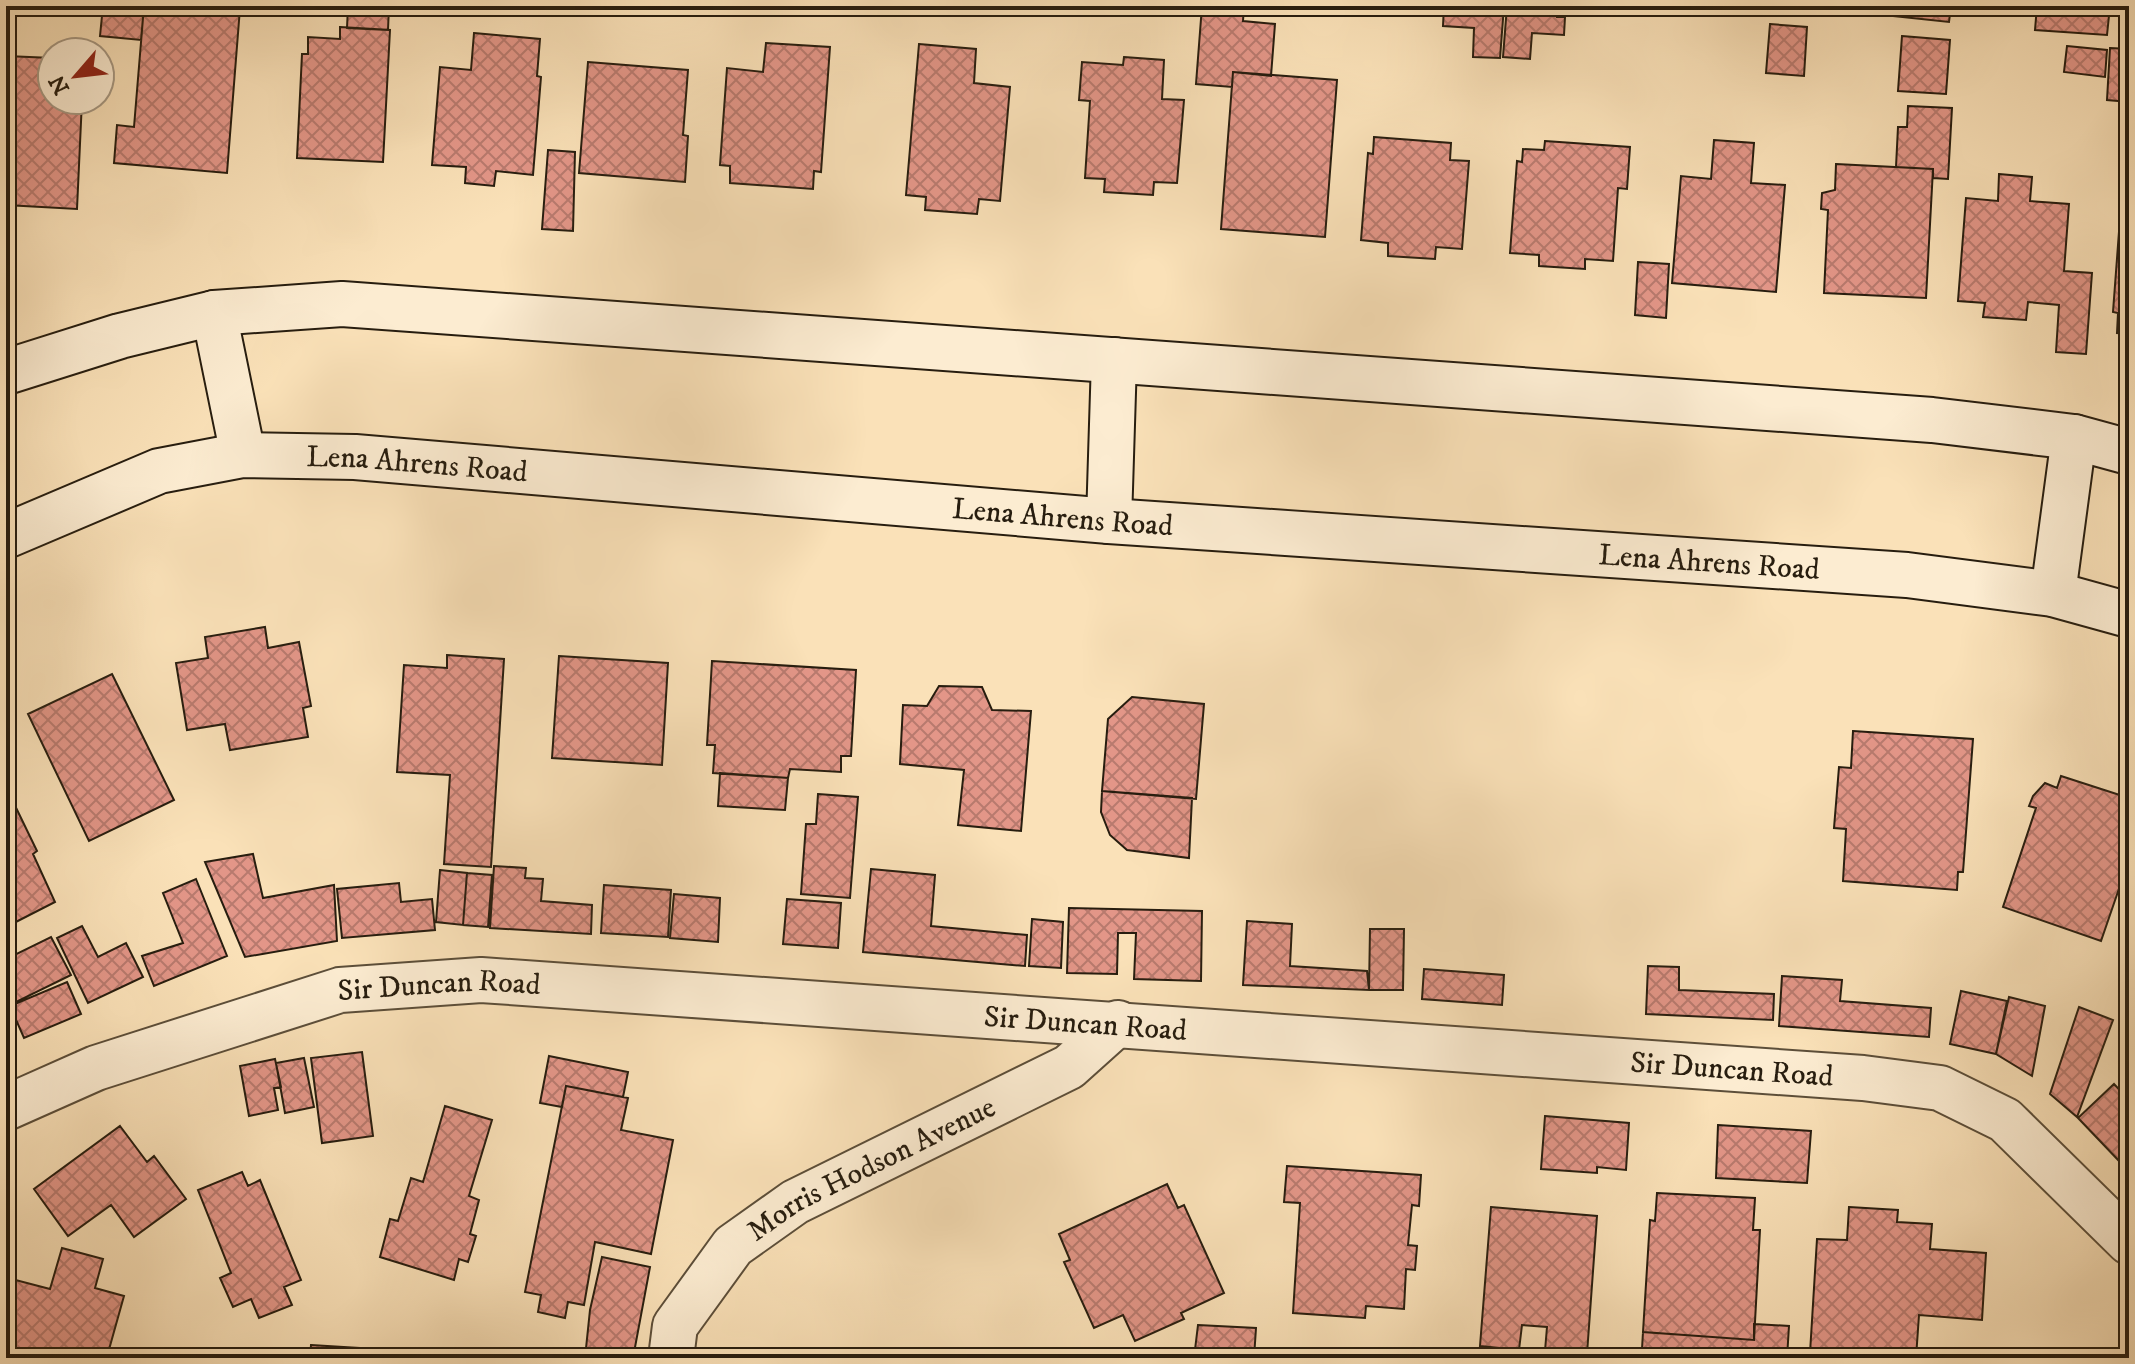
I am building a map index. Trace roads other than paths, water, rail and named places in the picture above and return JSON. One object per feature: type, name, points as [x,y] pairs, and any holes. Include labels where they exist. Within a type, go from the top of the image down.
[{"type":"main road","points":[[6,372],[120,336],[214,313],[342,304],[1932,420],[2074,437],[2129,452]]},
{"type":"main road","points":[[214,313],[243,455]]},
{"type":"main road","points":[[1109,521],[1114,360]]},
{"type":"main road","points":[[2053,594],[2074,437]]},
{"type":"main road","name":"Lena Ahrens Road","points":[[6,536],[159,471],[243,455],[355,457],[1109,521],[1907,575],[2053,594],[2129,615]]},
{"type":"main road","name":"Sir Duncan Road","points":[[6,1108],[96,1068],[340,990],[481,980],[1863,1078],[1940,1088],[2005,1120],[2129,1242]]},
{"type":"main road","name":"Morris Hodson Avenue","points":[[671,1358],[675,1326],[733,1246],[795,1202],[1069,1067],[1118,1023]]}]
